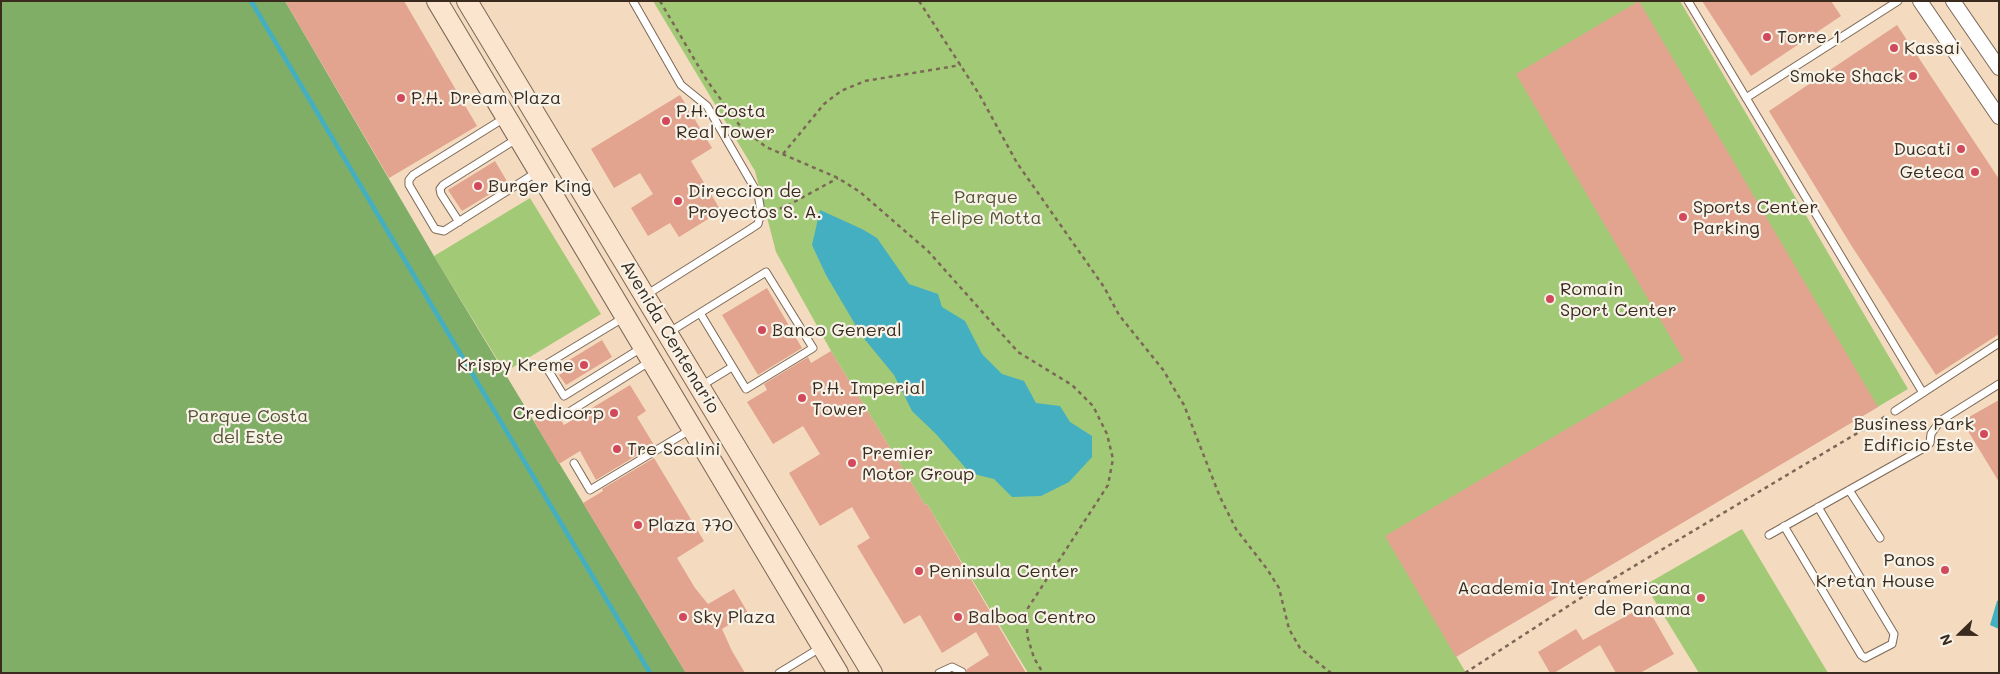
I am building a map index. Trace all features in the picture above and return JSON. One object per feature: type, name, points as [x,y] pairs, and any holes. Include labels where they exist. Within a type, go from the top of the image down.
[{"type":"main road","name":"Avenida Centenario","points":[[436,1],[838,673]]},
{"type":"main road","name":"Avenida Centenario","points":[[467,1],[872,673]]},
{"type":"main road","points":[[623,313],[645,295]]},
{"type":"main road","points":[[821,644],[844,626]]},
{"type":"street","points":[[1953,1],[1999,68]]},
{"type":"street","points":[[1921,2],[1999,117]]},
{"type":"lane","points":[[633,1],[681,85],[707,106],[758,194],[762,212],[758,224],[645,295]]},
{"type":"lane","points":[[1688,1],[1923,393]]},
{"type":"lane","points":[[1746,98],[1898,1]]},
{"type":"lane","points":[[506,117],[409,180],[409,185],[435,229],[444,231],[539,172]]},
{"type":"lane","points":[[459,222],[441,194],[440,189],[443,185],[518,138]]},
{"type":"lane","points":[[668,333],[700,313],[766,272],[812,348],[746,389],[700,313]]},
{"type":"lane","points":[[623,313],[545,365],[564,396],[648,354]]},
{"type":"lane","points":[[1895,411],[1999,343]]},
{"type":"lane","points":[[566,414],[648,354]]},
{"type":"lane","points":[[700,387],[732,367]]},
{"type":"lane","points":[[1769,535],[1924,448],[1930,443],[1931,434],[1940,421],[1999,384]]},
{"type":"lane","points":[[574,463],[590,490],[693,429]]},
{"type":"lane","points":[[1849,490],[1880,538]]},
{"type":"lane","points":[[1784,526],[1861,655],[1865,658],[1892,644],[1894,634],[1818,507]]},
{"type":"lane","points":[[779,673],[789,670],[821,644]]},
{"type":"lane","points":[[939,673],[952,667],[962,672]]},
{"type":"path","points":[[660,1],[706,78],[740,126],[766,148],[838,178],[860,192],[928,251],[1018,352],[1072,385],[1093,406],[1107,434],[1113,459],[1108,485],[1028,608],[1026,635],[1034,658],[1043,673]]},
{"type":"path","points":[[919,1],[961,65],[1017,163],[1104,287],[1119,315],[1174,387],[1184,405],[1220,497],[1236,529],[1268,569],[1279,588],[1289,629],[1300,648],[1331,673]]},
{"type":"path","points":[[783,154],[824,104],[841,91],[865,81],[961,65]]},
{"type":"path","points":[[762,212],[771,212],[785,207],[838,178]]},
{"type":"path","points":[[1465,673],[1579,599],[1895,411]]},
{"type":"green space","name":"Parque Costa del Este","points":[[1,1],[285,1],[434,256],[686,673],[1,673]]},
{"type":"green space","name":"Parque Felipe Motta","points":[[653,1],[1680,1],[1908,389],[1456,656],[1466,673],[1028,673],[927,504],[925,505],[831,351],[776,252],[755,171]]},
{"type":"green space","points":[[530,198],[601,314],[505,372],[434,256]]},
{"type":"green space","points":[[1742,529],[1828,673],[1699,673],[1645,585]]},
{"type":"water","points":[[820,210],[877,238],[909,284],[938,294],[942,307],[965,321],[982,354],[1002,374],[1024,381],[1036,403],[1060,406],[1070,422],[1092,436],[1092,457],[1069,482],[1041,496],[1012,497],[994,479],[970,473],[936,434],[912,411],[894,375],[862,336],[826,275],[812,245]]},
{"type":"water","points":[[1999,600],[1999,629],[1990,625],[1997,601]]},
{"type":"building","name":"P.H. Dream Plaza","points":[[285,1],[404,1],[477,126],[389,178]]},
{"type":"building","name":"Sports Center Parking","points":[[1639,1],[1878,407],[1456,657],[1385,536],[1684,360],[1516,74]]},
{"type":"building","name":"Torre 1","points":[[1702,1],[1831,1],[1841,16],[1751,76]]},
{"type":"building","points":[[1897,25],[1999,179],[1999,334],[1936,375],[1851,245],[1769,111]]},
{"type":"building","points":[[680,95],[712,148],[691,161],[721,211],[679,237],[670,223],[648,236],[631,208],[653,194],[640,173],[614,188],[591,149]]},
{"type":"building","name":"Burger King","points":[[495,161],[508,183],[462,211],[448,190]]},
{"type":"building","name":"Banco General","points":[[767,288],[802,348],[758,375],[722,315]]},
{"type":"building","name":"Krispy Kreme","points":[[602,340],[612,357],[566,385],[559,375],[570,368],[566,362]]},
{"type":"building","points":[[831,351],[925,505],[927,504],[1026,673],[967,673],[967,669],[989,655],[976,632],[942,653],[920,615],[904,624],[857,546],[870,538],[852,507],[820,526],[789,473],[820,454],[803,426],[773,444],[747,402],[767,390],[764,384],[808,357],[811,363]]},
{"type":"building","points":[[630,385],[646,411],[637,417],[654,445],[596,480],[580,451],[559,464],[534,421],[554,409],[564,425]]},
{"type":"building","name":"Business Park Edificio Este","points":[[1999,400],[1999,482],[1962,421]]},
{"type":"building","points":[[654,458],[704,541],[677,558],[695,588],[708,604],[734,589],[748,613],[722,629],[745,673],[686,673],[583,503],[603,491],[602,489]]},
{"type":"building","points":[[1646,605],[1674,654],[1640,673],[1616,673],[1600,645],[1554,673],[1550,673],[1538,652],[1576,629],[1583,640]]},
{"type":"waterway","points":[[251,1],[650,673]]},
{"type":"place","name":"Torre 1","points":[[1767,37]]},
{"type":"place","name":"Kassai","points":[[1894,48]]},
{"type":"place","name":"Smoke Shack","points":[[1913,76]]},
{"type":"place","name":"P.H. Dream Plaza","points":[[401,98]]},
{"type":"place","name":"P.H. Costa Real Tower","points":[[666,121]]},
{"type":"place","name":"Ducati","points":[[1961,149]]},
{"type":"place","name":"Geteca","points":[[1975,172]]},
{"type":"place","name":"Burger King","points":[[478,186]]},
{"type":"place","name":"Direccion de Proyectos S. A.","points":[[678,201]]},
{"type":"place","name":"Sports Center Parking","points":[[1683,217]]},
{"type":"place","name":"Romain Sport Center","points":[[1550,299]]},
{"type":"place","name":"Banco General","points":[[762,330]]},
{"type":"place","name":"Krispy Kreme","points":[[584,365]]},
{"type":"place","name":"P.H. Imperial Tower","points":[[802,398]]},
{"type":"place","name":"Credicorp","points":[[614,413]]},
{"type":"place","name":"Business Park Edificio Este","points":[[1984,434]]},
{"type":"place","name":"Tre Scalini","points":[[617,449]]},
{"type":"place","name":"Premier Motor Group","points":[[852,463]]},
{"type":"place","name":"Plaza 770","points":[[638,525]]},
{"type":"place","name":"Panos Kretan House","points":[[1945,570]]},
{"type":"place","name":"Peninsula Center","points":[[919,571]]},
{"type":"place","name":"Academia Interamericana de Panama","points":[[1701,598]]},
{"type":"place","name":"Sky Plaza","points":[[683,617]]},
{"type":"place","name":"Balboa Centro","points":[[958,617]]}]
